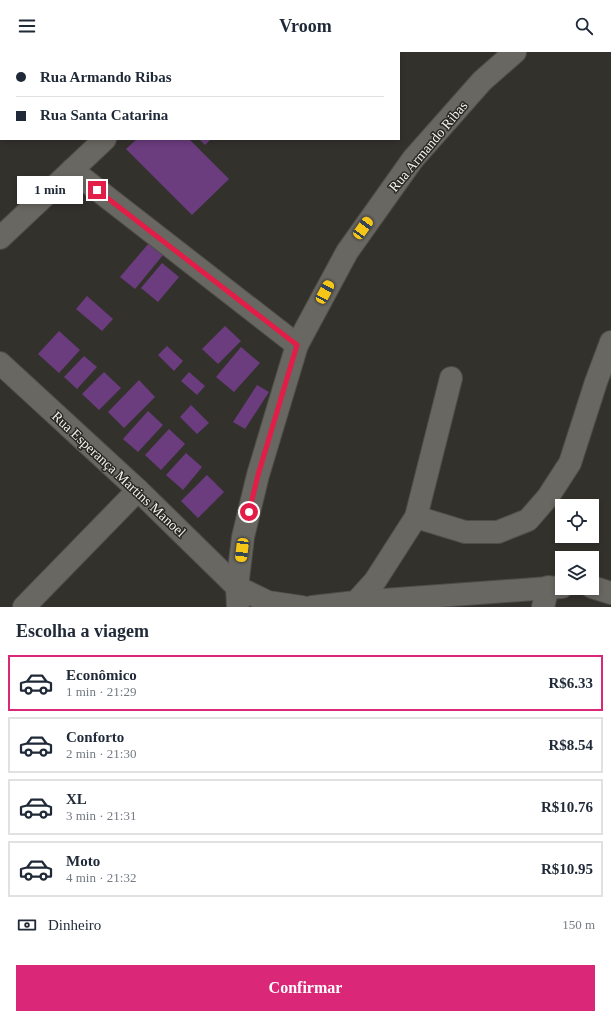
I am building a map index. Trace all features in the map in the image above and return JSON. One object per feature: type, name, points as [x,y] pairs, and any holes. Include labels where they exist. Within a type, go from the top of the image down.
[{"type":"street","name":"Rua Armando Ribas","points":[[237,597],[244,538],[258,475],[297,345],[347,252],[413,160],[482,82],[515,52]]},
{"type":"street","points":[[0,238],[104,140]]},
{"type":"street","points":[[72,170],[297,345]]},
{"type":"street","points":[[416,517],[465,532],[498,532],[528,520],[548,497],[570,463],[596,382],[611,342]]},
{"type":"street","name":"Rua Esperança Martins Manoel","points":[[0,363],[138,490],[237,597],[302,607]]},
{"type":"street","points":[[356,602],[375,581],[416,517],[451,378]]},
{"type":"street","points":[[24,607],[138,490]]},
{"type":"street","points":[[599,589],[611,593]]},
{"type":"street","points":[[312,607],[356,602],[551,594]]},
{"type":"building","points":[[136,140],[190,140],[229,179],[192,215],[126,149]]},
{"type":"building","points":[[200,140],[210,140],[205,145]]},
{"type":"building","points":[[149,243],[163,255],[135,289],[120,277]]},
{"type":"building","points":[[162,263],[179,277],[158,302],[141,288]]},
{"type":"building","points":[[87,296],[113,319],[102,331],[76,309]]},
{"type":"building","points":[[225,326],[241,341],[218,364],[202,349]]},
{"type":"building","points":[[59,331],[80,350],[59,373],[38,354]]},
{"type":"building","points":[[167,346],[183,361],[174,371],[158,355]]},
{"type":"building","points":[[241,347],[260,363],[234,392],[216,377]]},
{"type":"building","points":[[84,356],[97,367],[77,389],[64,377]]},
{"type":"building","points":[[104,372],[121,388],[99,410],[82,394]]},
{"type":"building","points":[[189,372],[205,386],[197,395],[181,381]]},
{"type":"building","points":[[139,380],[155,397],[124,428],[108,412]]},
{"type":"building","points":[[257,385],[269,392],[245,429],[233,422]]},
{"type":"building","points":[[191,405],[209,423],[197,434],[180,417]]},
{"type":"building","points":[[148,411],[163,425],[138,452],[123,439]]},
{"type":"building","points":[[169,429],[185,444],[161,470],[145,455]]},
{"type":"building","points":[[186,453],[202,467],[183,490],[166,475]]},
{"type":"building","points":[[207,475],[224,492],[198,518],[181,501]]},
{"type":"route","points":[[97,190],[297,345],[258,475],[249,512]]}]
